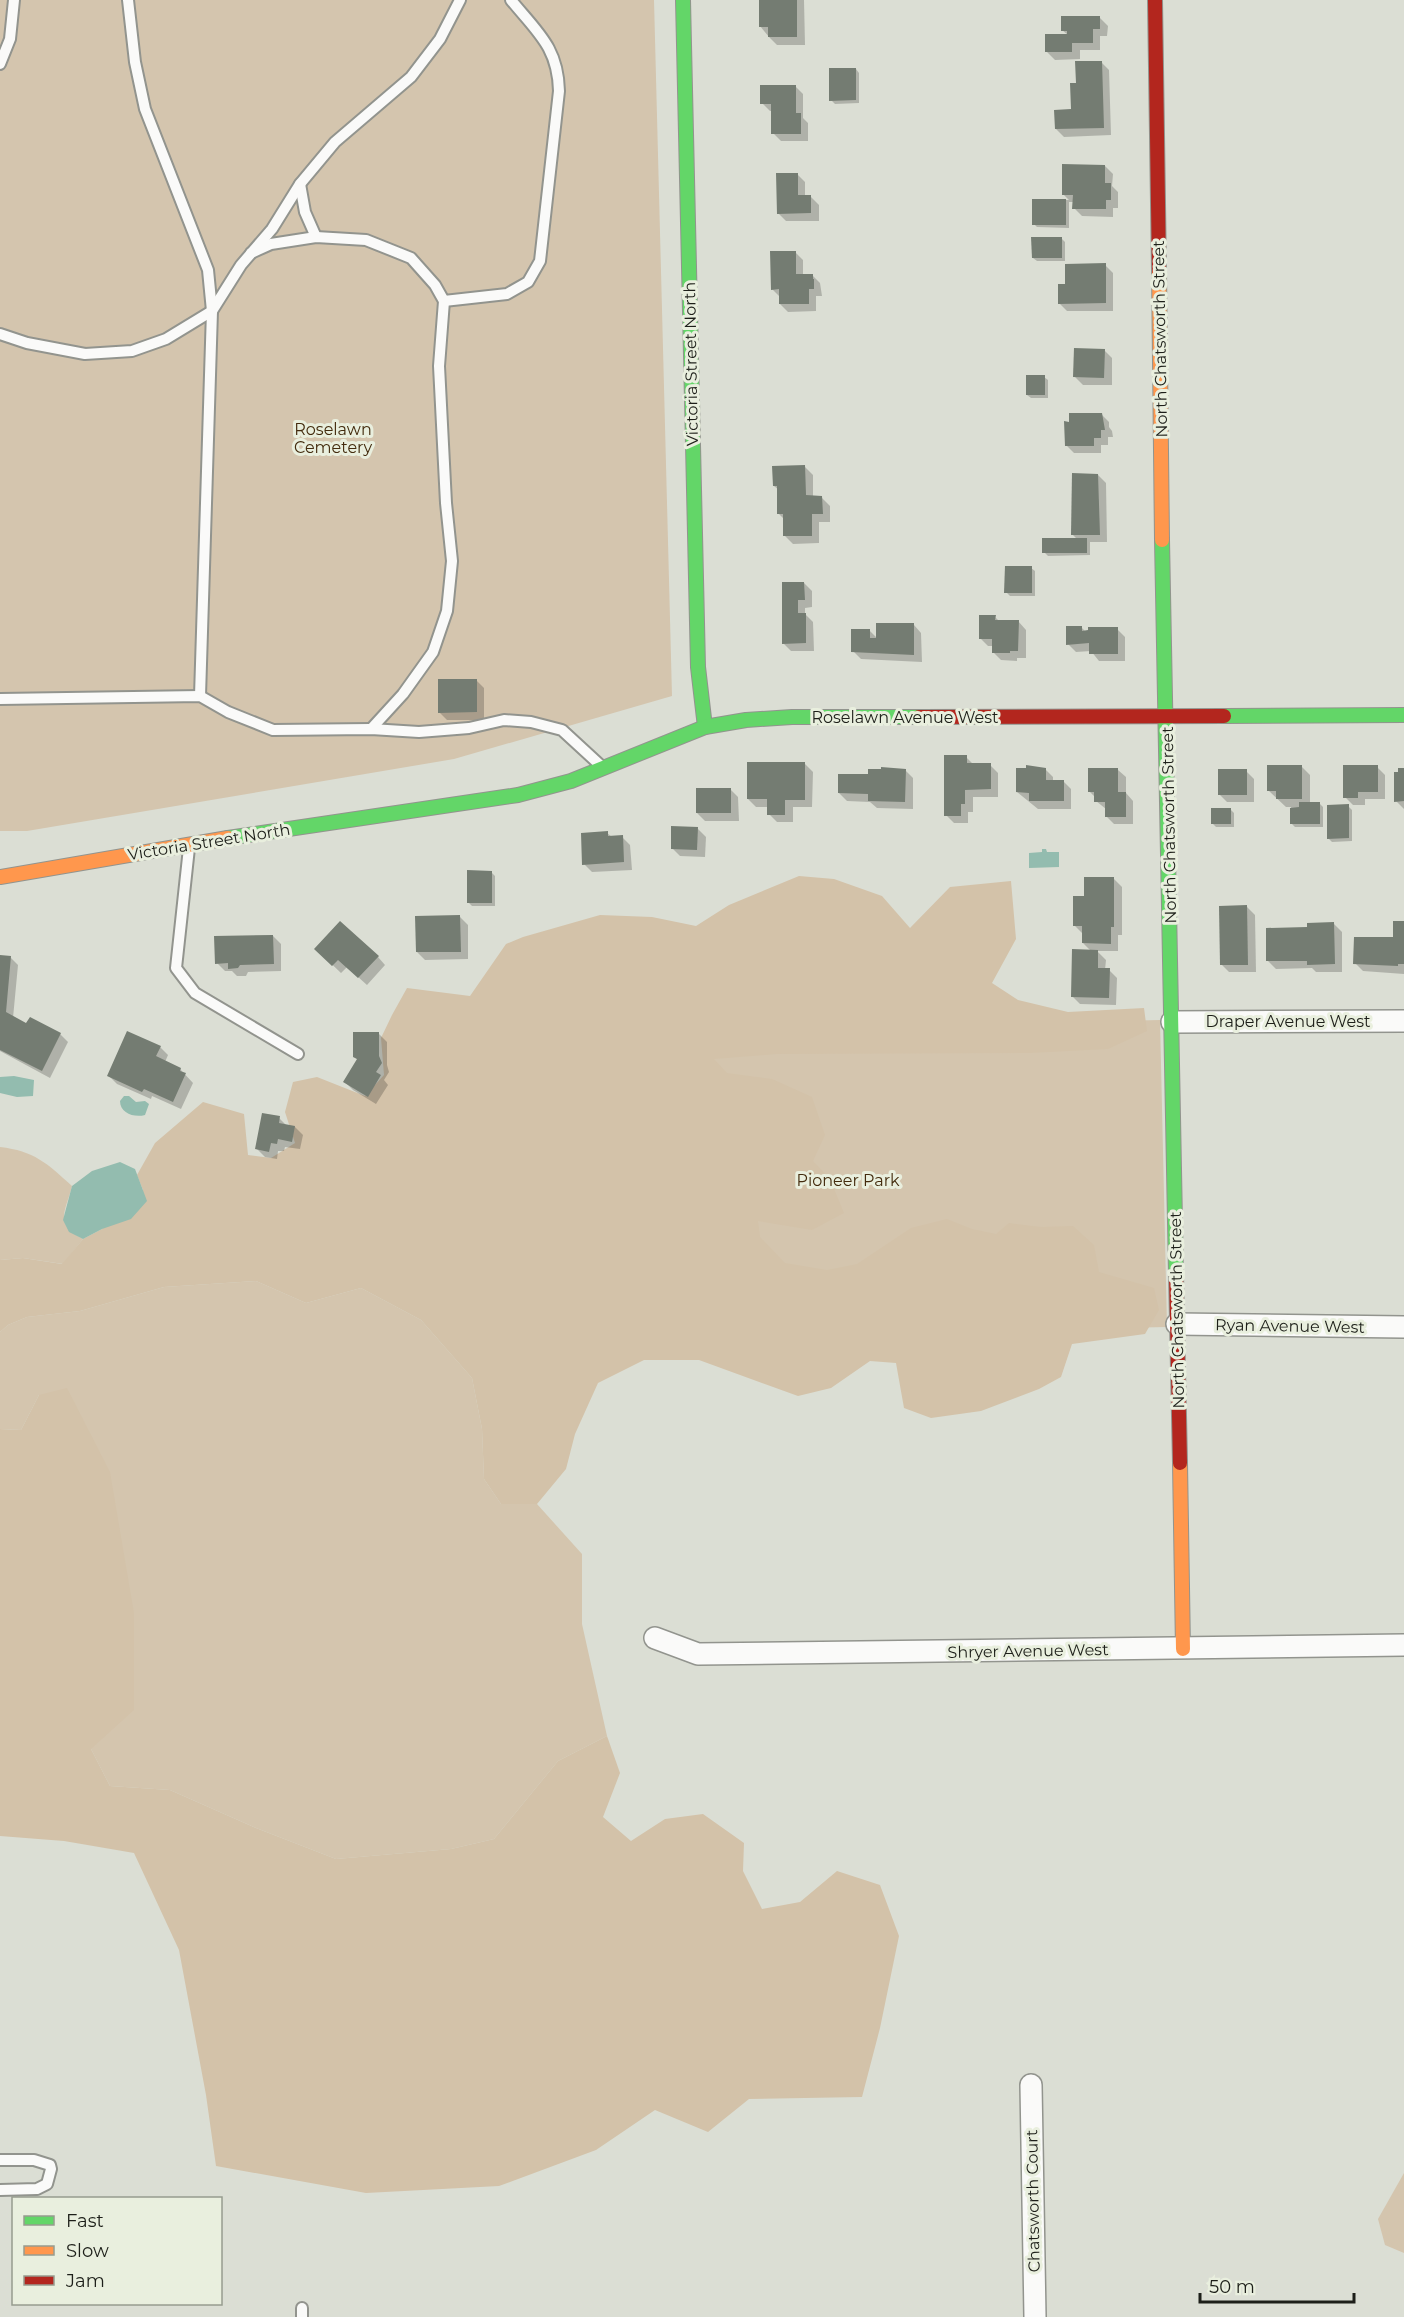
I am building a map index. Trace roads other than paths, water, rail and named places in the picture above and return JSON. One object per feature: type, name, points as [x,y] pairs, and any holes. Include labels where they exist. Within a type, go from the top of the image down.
[{"type":"street","name":"Victoria Street North","points":[[683,0],[698,668],[705,727]]},
{"type":"street","name":"North Chatsworth Street","points":[[1155,0],[1164,688],[1183,1649]]},
{"type":"street","name":"Roselawn Avenue West","points":[[420,812],[518,795],[571,781],[705,727],[746,720],[792,717],[1404,715]]},
{"type":"street","name":"Victoria Street North","points":[[0,877],[274,830],[420,812]]},
{"type":"street","name":"Draper Avenue West","points":[[1172,1022],[1404,1022]]},
{"type":"street","name":"Ryan Avenue West","points":[[1177,1324],[1404,1327]]},
{"type":"street","name":"Shryer Avenue West","points":[[655,1638],[698,1654],[1404,1645]]},
{"type":"street","name":"Chatsworth Court","points":[[1031,2085],[1035,2317]]},
{"type":"lane","points":[[0,64],[10,39],[14,0]]},
{"type":"lane","points":[[128,0],[135,62],[146,109],[208,270],[212,311],[200,696]]},
{"type":"lane","points":[[0,334],[27,343],[85,354],[132,351],[166,339],[212,311],[241,266],[272,229],[300,184],[335,142],[411,77],[440,39],[460,0]]},
{"type":"lane","points":[[444,301],[507,294],[528,282],[540,261],[559,91],[558,71],[550,48],[511,0]]},
{"type":"lane","points":[[300,184],[305,212],[316,237]]},
{"type":"lane","points":[[251,253],[271,244],[316,237],[366,240],[411,258],[435,285],[444,301],[439,366],[446,503],[452,561],[447,611],[433,652],[403,694],[371,729]]},
{"type":"lane","points":[[0,699],[200,696],[228,712],[273,729],[371,729],[419,732],[469,728],[504,720],[531,722],[562,730],[604,768]]},
{"type":"lane","points":[[189,845],[176,968],[195,993],[298,1054]]},
{"type":"lane","points":[[0,2160],[34,2160],[50,2165],[51,2169],[47,2184],[37,2189],[0,2190]]},
{"type":"water","points":[[1042,849],[1046,849],[1047,852],[1059,852],[1059,867],[1029,868],[1029,853],[1042,852]]},
{"type":"water","points":[[14,1076],[34,1080],[33,1096],[17,1097],[0,1093],[0,1077]]},
{"type":"water","points":[[124,1096],[129,1096],[136,1102],[145,1101],[149,1104],[145,1115],[132,1115],[122,1109],[120,1101]]},
{"type":"water","points":[[120,1162],[135,1169],[147,1201],[131,1219],[102,1229],[83,1239],[69,1232],[63,1220],[72,1186],[92,1171]]},
{"type":"park label","name":"Roselawn Cemetery","points":[[333,438]]},
{"type":"park label","name":"Pioneer Park","points":[[848,1180]]}]
